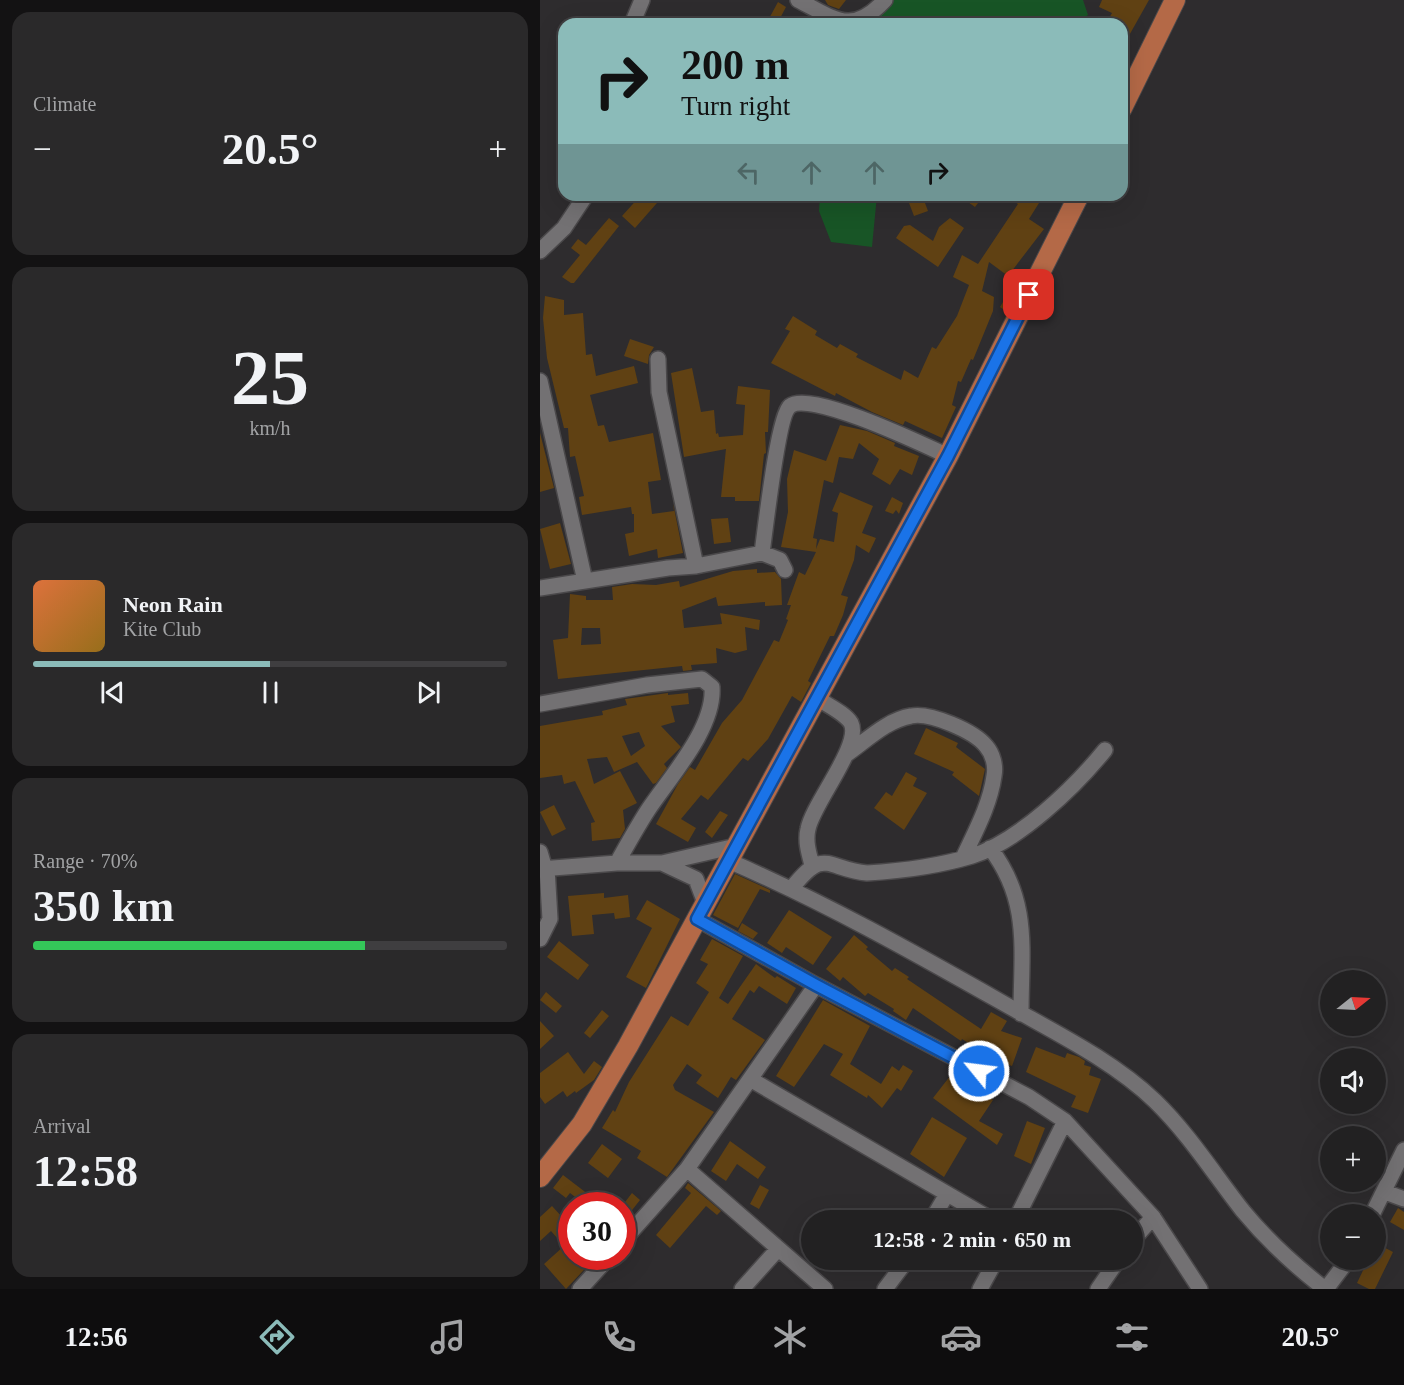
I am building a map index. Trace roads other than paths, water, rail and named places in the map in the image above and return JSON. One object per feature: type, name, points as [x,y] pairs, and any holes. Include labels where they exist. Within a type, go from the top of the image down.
[{"type":"main road","points":[[1128,96],[1175,0]]},
{"type":"main road","points":[[540,1177],[588,1114],[733,853],[948,456],[1076,201]]},
{"type":"street","points":[[634,18],[642,0]]},
{"type":"street","points":[[798,0],[836,18]]},
{"type":"street","points":[[864,18],[873,13],[885,0]]},
{"type":"street","points":[[540,251],[564,228],[582,201]]},
{"type":"street","points":[[658,358],[659,392],[696,566]]},
{"type":"street","points":[[540,381],[585,581]]},
{"type":"street","points":[[762,554],[785,412],[790,405],[800,402],[839,410],[948,456]]},
{"type":"street","points":[[540,588],[696,566],[762,554],[780,560],[785,570]]},
{"type":"street","points":[[540,704],[646,685],[702,679],[712,687],[713,696],[707,717],[688,752],[648,810],[617,863]]},
{"type":"street","points":[[812,866],[807,840],[812,815],[848,754],[852,727],[850,720],[817,698]]},
{"type":"street","points":[[848,754],[882,729],[911,716],[935,718],[985,744],[991,752],[994,776],[987,806],[963,858]]},
{"type":"street","points":[[792,888],[812,866],[832,863],[854,872],[867,873],[963,858],[990,848],[1060,799],[1105,750]]},
{"type":"street","points":[[990,848],[1008,874],[1020,906],[1022,1014]]},
{"type":"street","points":[[540,852],[550,919],[540,939]]},
{"type":"street","points":[[544,869],[617,863],[662,863],[733,853],[792,888],[1022,1014],[1119,1073],[1154,1100],[1183,1131],[1261,1231],[1325,1289],[1340,1270]]},
{"type":"street","points":[[662,863],[696,879],[703,891],[701,911],[816,985],[1029,1097],[1065,1121],[1153,1217],[1200,1289]]},
{"type":"street","points":[[636,1226],[687,1169],[816,985]]},
{"type":"street","points":[[750,1079],[975,1210]]},
{"type":"street","points":[[1020,1210],[1065,1121]]},
{"type":"street","points":[[1386,1190],[1404,1150]]},
{"type":"street","points":[[687,1169],[825,1289]]},
{"type":"street","points":[[1378,1204],[1385,1192],[1404,1199]]},
{"type":"street","points":[[938,1210],[947,1194]]},
{"type":"street","points":[[1143,1228],[1153,1217]]},
{"type":"street","points":[[742,1289],[778,1249]]},
{"type":"street","points":[[580,1289],[597,1270]]},
{"type":"street","points":[[885,1289],[899,1270]]},
{"type":"street","points":[[980,1289],[990,1270]]},
{"type":"street","points":[[1098,1289],[1111,1270]]}]
